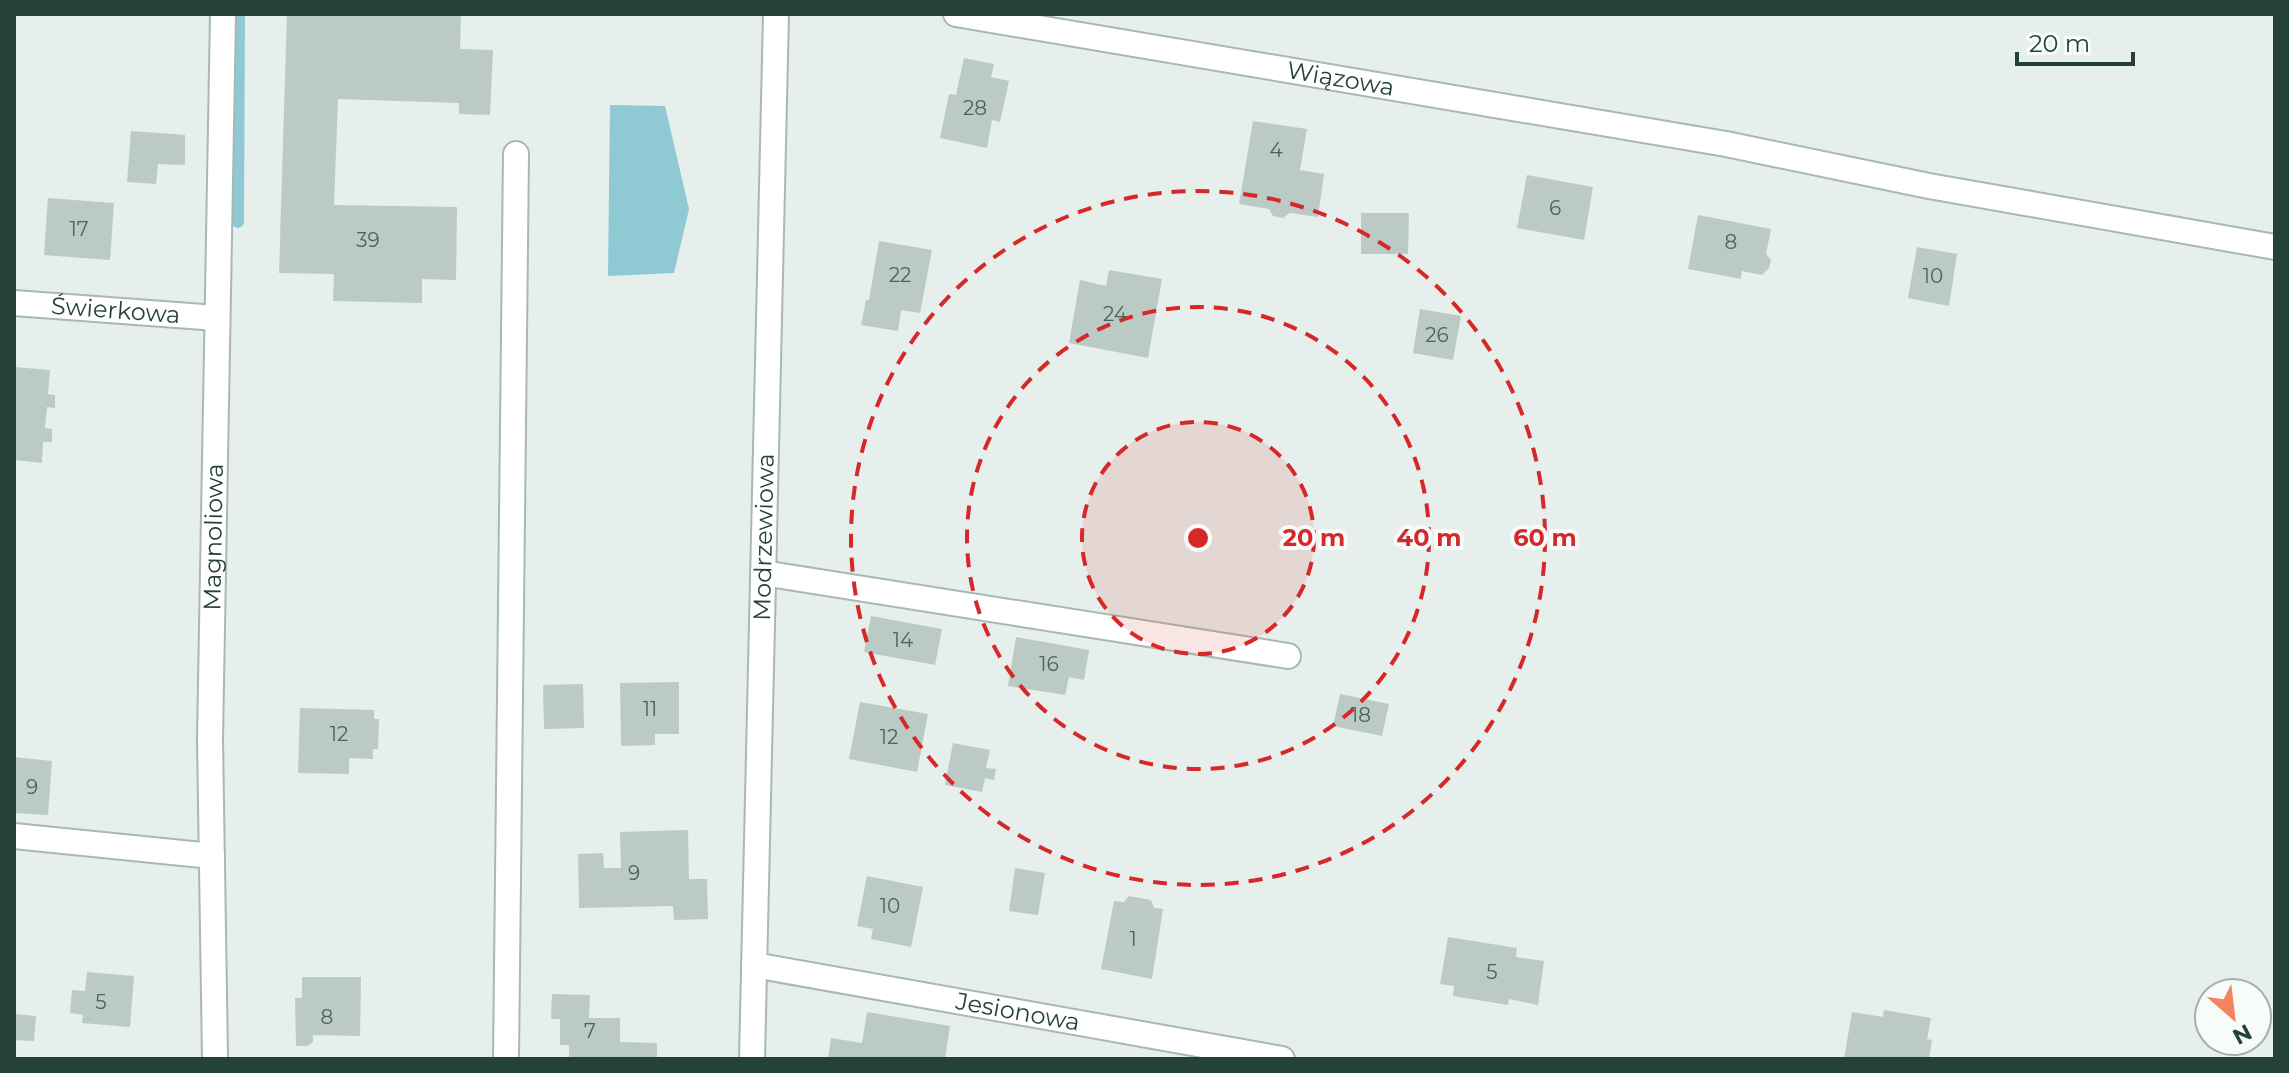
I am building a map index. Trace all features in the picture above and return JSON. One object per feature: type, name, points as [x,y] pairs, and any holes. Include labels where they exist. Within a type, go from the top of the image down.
[{"type":"street","name":"Magnoliowa","points":[[215,1059],[210,739],[223,14]]},
{"type":"street","name":"Modrzewiowa","points":[[752,1059],[776,14]]},
{"type":"street","name":"Wiązowa","points":[[956,14],[1726,144],[1929,186],[2275,247]]},
{"type":"street","points":[[506,1059],[516,154]]},
{"type":"street","name":"Świerkowa","points":[[14,303],[217,318]]},
{"type":"street","points":[[763,573],[1288,656]]},
{"type":"street","points":[[14,836],[212,856]]},
{"type":"street","name":"Jesionowa","points":[[754,965],[1282,1059]]},
{"type":"water","points":[[610,105],[665,106],[689,209],[674,273],[608,276]]},
{"type":"building","points":[[287,14],[461,15],[460,49],[493,50],[490,115],[459,114],[459,103],[338,99],[334,205],[457,207],[456,280],[422,279],[422,303],[333,301],[334,274],[279,273]]},
{"type":"building","points":[[964,58],[994,64],[991,77],[1009,81],[1000,122],[992,120],[987,148],[940,138],[949,94],[956,95]]},
{"type":"building","points":[[1253,121],[1307,129],[1300,170],[1324,174],[1318,217],[1290,213],[1283,218],[1273,216],[1269,209],[1239,204]]},
{"type":"building","points":[[131,131],[185,135],[185,165],[158,164],[156,184],[127,182]]},
{"type":"building","points":[[1527,175],[1593,187],[1584,240],[1517,228]]},
{"type":"building","points":[[48,198],[114,203],[110,260],[44,255]]},
{"type":"building","points":[[1361,213],[1409,213],[1408,254],[1361,254]]},
{"type":"building","points":[[1698,215],[1771,229],[1766,254],[1771,260],[1769,268],[1762,275],[1742,271],[1741,279],[1688,269]]},
{"type":"building","points":[[879,241],[932,250],[920,313],[901,310],[898,331],[861,325],[866,300],[869,300]]},
{"type":"building","points":[[1917,247],[1957,254],[1949,306],[1908,298]]},
{"type":"building","points":[[1109,270],[1162,279],[1148,358],[1069,343],[1080,280],[1106,286]]},
{"type":"building","points":[[1420,309],[1461,316],[1453,360],[1413,353]]},
{"type":"building","points":[[14,367],[50,370],[48,394],[55,395],[55,408],[47,407],[45,428],[52,429],[52,442],[43,442],[42,463],[14,460]]},
{"type":"building","points":[[871,616],[942,629],[935,665],[864,652]]},
{"type":"building","points":[[1016,637],[1089,650],[1084,680],[1069,677],[1065,695],[1008,686]]},
{"type":"building","points":[[679,682],[679,734],[655,734],[655,745],[621,746],[620,683]]},
{"type":"building","points":[[583,684],[584,728],[544,729],[543,685]]},
{"type":"building","points":[[1340,694],[1389,704],[1382,736],[1333,726]]},
{"type":"building","points":[[860,702],[928,714],[917,772],[849,759]]},
{"type":"building","points":[[300,708],[374,710],[374,719],[379,719],[378,749],[373,749],[373,759],[349,758],[349,774],[298,773]]},
{"type":"building","points":[[953,743],[990,750],[986,768],[996,769],[994,780],[985,778],[982,792],[945,785]]},
{"type":"building","points":[[14,757],[52,761],[48,815],[14,813]]},
{"type":"building","points":[[688,830],[689,879],[707,879],[708,919],[674,920],[673,906],[579,908],[578,854],[603,853],[604,868],[621,868],[620,832]]},
{"type":"building","points":[[1015,868],[1045,873],[1038,915],[1009,911]]},
{"type":"building","points":[[867,876],[923,887],[911,947],[871,939],[873,929],[857,926]]},
{"type":"building","points":[[1129,896],[1151,900],[1154,908],[1163,909],[1152,979],[1101,969],[1114,901],[1124,902]]},
{"type":"building","points":[[1448,937],[1517,948],[1516,957],[1544,961],[1538,1005],[1509,999],[1508,1005],[1453,996],[1454,986],[1440,984]]},
{"type":"building","points":[[87,972],[134,976],[130,1027],[82,1023],[83,1015],[70,1013],[72,990],[85,991]]},
{"type":"building","points":[[302,977],[361,977],[360,1036],[313,1035],[313,1042],[308,1046],[296,1046],[295,998],[302,998]]},
{"type":"building","points":[[552,994],[590,995],[589,1018],[620,1018],[620,1042],[657,1043],[657,1059],[569,1059],[569,1045],[560,1045],[560,1019],[551,1019]]},
{"type":"building","points":[[1884,1010],[1931,1018],[1927,1039],[1932,1040],[1929,1059],[1844,1059],[1852,1012],[1883,1017]]},
{"type":"building","points":[[867,1012],[950,1026],[945,1059],[828,1059],[831,1038],[862,1043]]},
{"type":"building","points":[[14,1014],[36,1016],[34,1041],[14,1040]]},
{"type":"waterway","points":[[238,222],[239,14]]}]
